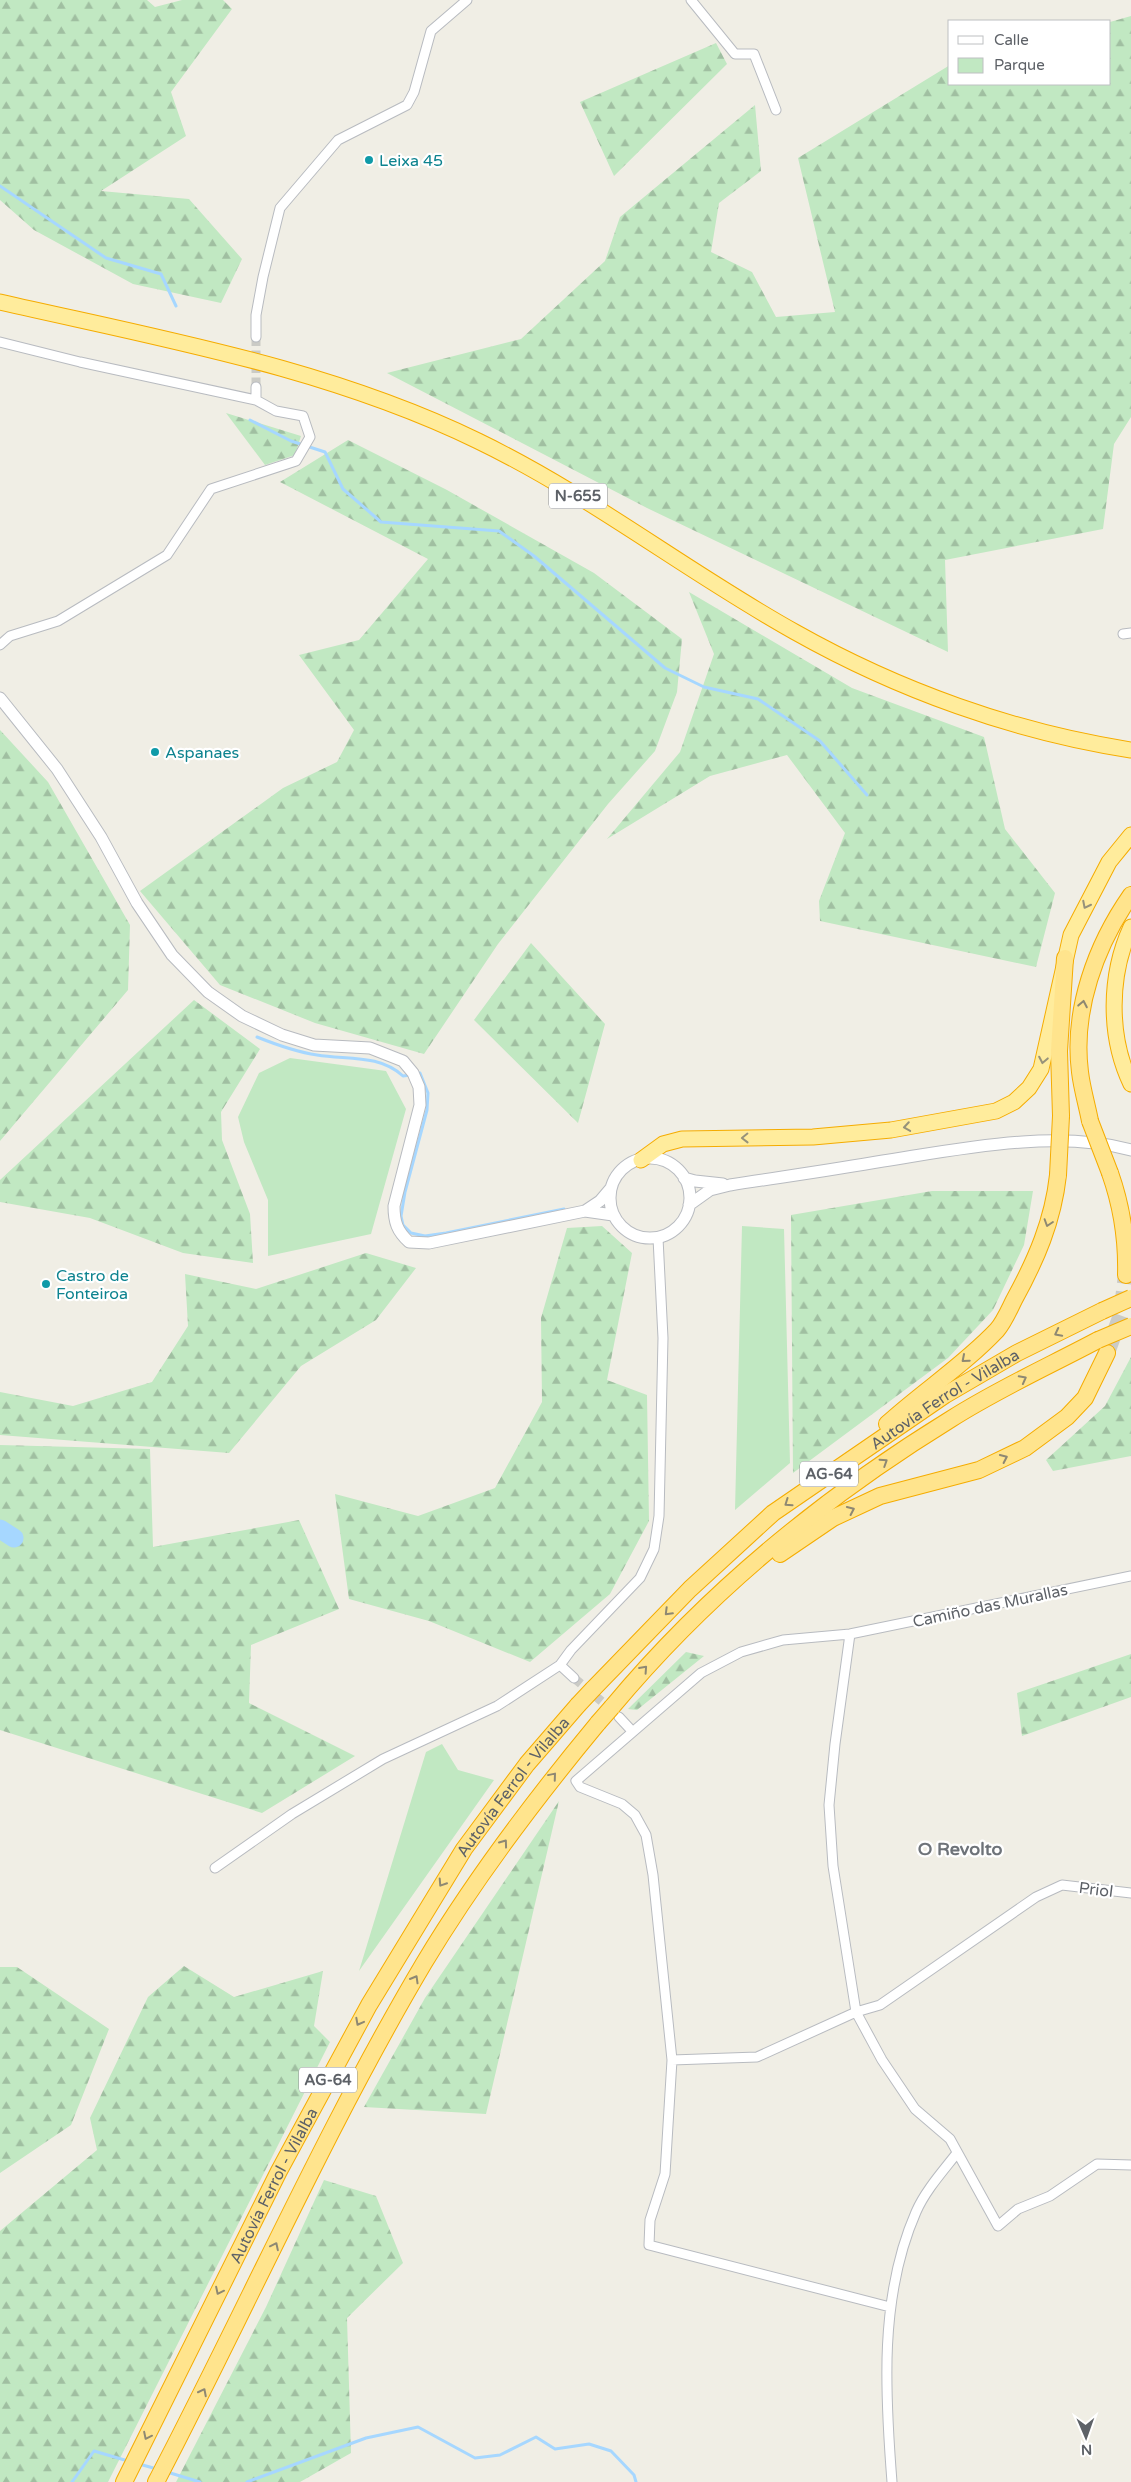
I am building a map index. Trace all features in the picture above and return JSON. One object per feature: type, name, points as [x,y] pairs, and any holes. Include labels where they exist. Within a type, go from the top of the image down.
[{"type":"highway","name":"N-655","points":[[0,302],[250,360],[326,381],[395,404],[443,424],[517,461],[604,512],[766,616],[874,671],[940,699],[997,718],[1050,733],[1131,750]]},
{"type":"highway","points":[[641,1160],[663,1144],[682,1139],[814,1137],[891,1130],[996,1111],[1014,1102],[1029,1088],[1041,1069],[1071,935],[1110,862],[1131,835]]},
{"type":"highway","points":[[1126,1275],[1126,1246],[1123,1218],[1110,1173],[1090,1121],[1080,1072],[1079,1034],[1083,1004],[1101,948],[1131,895]]},
{"type":"highway","points":[[1131,927],[1120,956],[1114,996],[1120,1052],[1131,1084]]},
{"type":"highway","points":[[830,1474],[922,1392],[962,1362],[998,1328],[1039,1252],[1055,1202],[1058,1176],[1061,1116],[1059,1051],[1065,958]]},
{"type":"highway","name":"Autovía Ferrol - Vilalba","points":[[124,2482],[279,2171],[369,2005],[464,1849],[527,1764],[578,1705],[690,1589],[774,1513],[945,1395],[1017,1353],[1131,1298]]},
{"type":"highway","name":"Autovía Ferrol - Vilalba","points":[[156,2482],[358,2084],[425,1962],[490,1863],[544,1788],[598,1723],[616,1712],[645,1668],[748,1569],[879,1466],[953,1418],[1103,1346],[1131,1326]]},
{"type":"highway","points":[[748,1569],[786,1551],[833,1518],[880,1496],[979,1470],[1026,1448],[1067,1417],[1085,1398],[1103,1346]]},
{"type":"street","points":[[256,338],[256,315],[263,277],[280,208],[338,140],[407,105],[414,92],[431,30],[467,0]]},
{"type":"street","points":[[691,0],[735,54],[754,54],[776,110]]},
{"type":"street","points":[[0,342],[80,362],[256,400],[276,411],[303,416],[310,437],[296,461],[212,489],[167,555],[58,621],[10,636],[0,645]]},
{"type":"street","points":[[256,387],[256,400]]},
{"type":"street","points":[[0,698],[57,769],[101,837],[137,903],[172,955],[208,992],[242,1016],[282,1035],[314,1045],[370,1048],[403,1061],[413,1073],[419,1087],[420,1105],[394,1206],[394,1221],[400,1234],[409,1242],[429,1243],[585,1211],[614,1215]]},
{"type":"street","points":[[689,1205],[710,1190],[730,1185],[960,1149],[1044,1142],[1081,1143],[1131,1150]]},
{"type":"street","points":[[585,1211],[600,1201],[626,1167],[641,1160],[653,1159],[665,1162],[676,1168],[684,1178],[689,1191],[689,1205],[685,1217],[669,1234],[658,1238],[644,1238],[632,1234],[621,1226],[611,1206],[611,1188]]},
{"type":"street","points":[[684,1178],[695,1182],[730,1185]]},
{"type":"street","points":[[215,1868],[292,1814],[383,1759],[497,1706],[560,1665],[571,1650],[640,1578],[654,1548],[659,1516],[663,1338],[658,1238]]},
{"type":"street","name":"Camiño das Murallas","points":[[672,2060],[653,1875],[646,1835],[635,1815],[622,1804],[580,1787],[576,1781],[632,1731],[702,1673],[741,1652],[783,1640],[850,1634],[1131,1576]]},
{"type":"street","points":[[850,1634],[834,1744],[830,1805],[833,1866],[856,2012],[882,2060],[915,2108],[950,2139],[998,2226],[1018,2209],[1050,2196],[1097,2164],[1131,2165]]},
{"type":"street","points":[[560,1665],[574,1678]]},
{"type":"street","points":[[616,1712],[632,1731]]},
{"type":"street","name":"Priol","points":[[856,2012],[880,2005],[1036,1897],[1062,1885],[1131,1893]]},
{"type":"street","points":[[856,2012],[756,2057],[672,2060],[665,2174],[650,2220],[648,2245],[890,2307]]},
{"type":"street","points":[[892,2482],[885,2400],[890,2307],[904,2246],[917,2211],[957,2153]]},
{"type":"green space","points":[[0,0],[147,0],[155,7],[182,0],[223,0],[232,9],[171,92],[186,136],[101,191],[189,199],[242,259],[221,303],[133,284],[34,230],[0,200]]},
{"type":"green space","points":[[1131,16],[1131,417],[1114,444],[1103,529],[945,560],[948,652],[647,508],[387,373],[521,339],[605,261],[620,217],[755,105],[761,171],[719,203],[711,252],[752,272],[776,317],[835,312],[798,158],[948,66],[948,85],[1111,85],[1111,22]]},
{"type":"green space","points":[[716,43],[727,64],[614,176],[580,102]]},
{"type":"green space","points":[[226,413],[301,436],[295,455],[265,465]]},
{"type":"green space","points":[[348,440],[447,490],[594,573],[682,639],[677,692],[655,751],[608,804],[498,944],[424,1054],[315,1023],[220,985],[140,891],[283,788],[337,762],[354,730],[299,655],[359,640],[428,559],[280,482]]},
{"type":"green space","points":[[689,592],[852,688],[984,737],[1005,829],[1055,893],[1036,967],[820,921],[819,901],[845,833],[787,755],[710,776],[607,839],[680,752],[714,654]]},
{"type":"green space","points":[[0,730],[48,782],[130,925],[128,990],[0,1141]]},
{"type":"green space","points":[[531,943],[605,1024],[578,1123],[474,1020]]},
{"type":"green space","points":[[194,1000],[260,1049],[221,1112],[222,1140],[250,1214],[253,1263],[183,1253],[90,1218],[0,1202],[0,1180]]},
{"type":"green space","points":[[290,1058],[386,1071],[406,1109],[371,1234],[268,1256],[268,1200],[244,1142],[238,1117],[259,1073]]},
{"type":"green space","points":[[932,1191],[1033,1191],[1024,1245],[993,1310],[948,1358],[793,1473],[791,1215]]},
{"type":"green space","points":[[602,1226],[632,1253],[607,1380],[647,1395],[649,1521],[610,1594],[530,1662],[429,1621],[349,1599],[335,1494],[418,1516],[495,1488],[542,1402],[541,1318],[567,1228]]},
{"type":"green space","points":[[742,1226],[784,1229],[790,1463],[735,1510]]},
{"type":"green space","points":[[366,1253],[416,1268],[376,1320],[301,1366],[229,1453],[0,1435],[0,1392],[73,1406],[152,1382],[188,1326],[185,1274],[256,1289]]},
{"type":"green space","points":[[1131,1357],[1131,1456],[1053,1471],[1046,1460],[1105,1406]]},
{"type":"green space","points":[[0,1445],[150,1449],[153,1547],[299,1520],[339,1609],[251,1645],[249,1703],[355,1756],[262,1813],[0,1730]]},
{"type":"green space","points":[[686,1652],[704,1656],[637,1710],[628,1709]]},
{"type":"green space","points":[[1131,1654],[1131,1697],[1022,1736],[1017,1693]]},
{"type":"green space","points":[[442,1744],[458,1770],[494,1780],[359,1971],[426,1752]]},
{"type":"green space","points":[[559,1801],[486,2114],[364,2107],[425,1998]]},
{"type":"green space","points":[[184,1966],[234,1997],[323,1971],[314,2026],[330,2042],[108,2482],[0,2482],[0,2231],[97,2150],[90,2118],[148,1997]]},
{"type":"green space","points":[[0,1967],[17,1967],[109,2029],[71,2125],[0,2173]]},
{"type":"green space","points":[[324,2180],[376,2196],[403,2263],[347,2318],[351,2453],[300,2482],[176,2482],[266,2307]]},
{"type":"waterway","points":[[0,186],[106,258],[161,274],[176,306]]},
{"type":"waterway","points":[[250,420],[291,441],[325,452],[343,489],[381,522],[499,531],[534,556],[665,668],[704,687],[758,699],[820,741],[867,795]]},
{"type":"waterway","points":[[257,1037],[309,1054],[373,1061],[384,1064],[403,1076],[411,1075]]},
{"type":"waterway","points":[[417,1074],[420,1073],[428,1093],[427,1110],[405,1192],[401,1216],[403,1225],[411,1233],[425,1236],[446,1233],[564,1209]]},
{"type":"waterway","points":[[0,1529],[14,1538]]},
{"type":"waterway","points":[[247,2482],[366,2438],[418,2427],[475,2458],[500,2455],[536,2437],[555,2449],[589,2444],[611,2451],[634,2475],[636,2482]]},
{"type":"waterway","points":[[72,2482],[94,2451],[128,2461]]},
{"type":"waterway","points":[[139,2464],[157,2469]]},
{"type":"waterway","points":[[167,2472],[200,2482]]},
{"type":"tunnel","points":[[256,337],[256,387]]},
{"type":"tunnel","points":[[1107,1353],[1121,1315],[1126,1275]]},
{"type":"tunnel","points":[[574,1678],[612,1710]]},
{"type":"place","name":"Leixa 45","points":[[369,160]]},
{"type":"place","name":"Aspanaes","points":[[155,752]]},
{"type":"place","name":"Castro de Fonteiroa","points":[[46,1284]]},
{"type":"district","name":"O Revolto","points":[[960,1849]]}]
